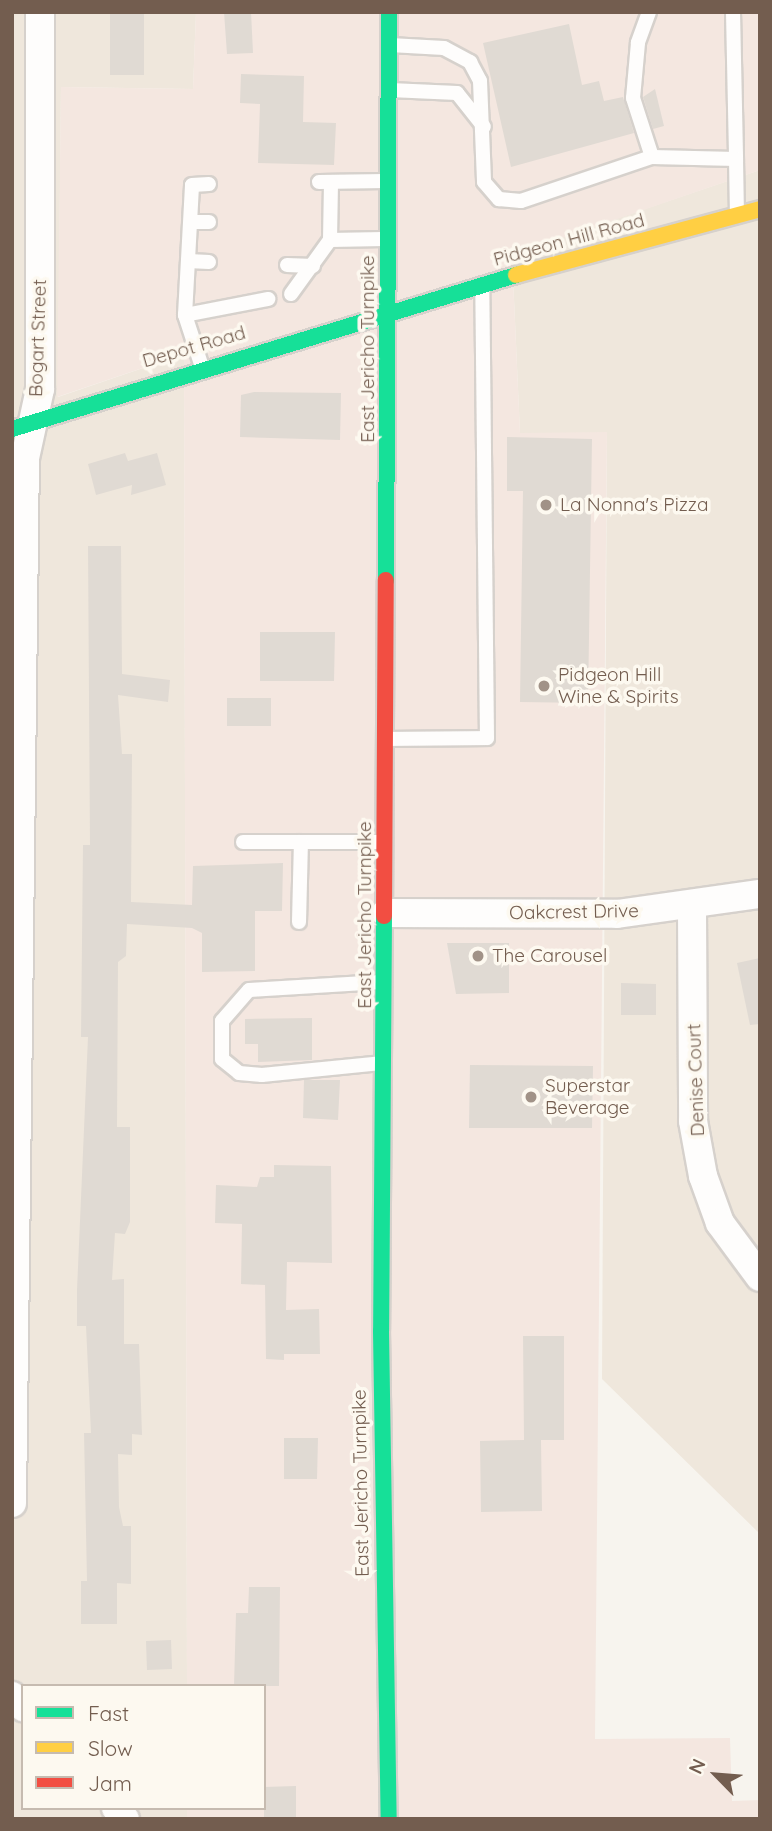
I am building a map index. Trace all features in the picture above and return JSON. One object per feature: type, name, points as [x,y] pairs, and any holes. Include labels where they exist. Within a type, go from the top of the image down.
[{"type":"main road","name":"East Jericho Turnpike","points":[[389,12],[389,739],[381,1331],[389,1819]]},
{"type":"main road","name":"Pidgeon Hill Road","points":[[390,311],[760,209]]},
{"type":"main road","name":"Depot Road","points":[[23,425],[202,367],[390,311]]},
{"type":"street","name":"Bogart Street","points":[[12,1503],[25,458],[23,425],[40,389],[40,12]]},
{"type":"street","name":"Oakcrest Drive","points":[[386,913],[692,908],[760,894]]},
{"type":"street","name":"Denise Court","points":[[692,908],[693,1121],[703,1176],[720,1223],[760,1277]]},
{"type":"lane","points":[[649,12],[638,43],[633,98],[652,157]]},
{"type":"lane","points":[[733,12],[737,216]]},
{"type":"lane","points":[[390,46],[444,48],[470,62],[480,81],[484,127],[484,182],[499,200],[521,201],[652,157],[736,159]]},
{"type":"lane","points":[[390,90],[457,93],[484,127]]},
{"type":"lane","points":[[291,294],[330,240],[326,220],[325,182],[390,181]]},
{"type":"lane","points":[[202,367],[185,315],[192,185],[209,184]]},
{"type":"lane","points":[[191,222],[209,222]]},
{"type":"lane","points":[[330,240],[389,239]]},
{"type":"lane","points":[[188,261],[209,262]]},
{"type":"lane","points":[[287,265],[313,266]]},
{"type":"lane","points":[[389,739],[487,738],[481,286]]},
{"type":"lane","points":[[185,315],[268,299]]},
{"type":"lane","points":[[243,842],[387,842]]},
{"type":"lane","points":[[299,922],[301,842]]},
{"type":"lane","points":[[385,1063],[239,1073],[222,1059],[222,1021],[249,990],[386,982]]},
{"type":"shaded area","points":[[12,12],[196,12],[193,89],[61,87],[58,397],[184,354],[187,1684],[21,1684],[21,1810],[187,1810],[187,1819],[12,1819]]},
{"type":"shaded area","points":[[196,12],[760,12],[760,170],[512,255],[520,433],[607,432],[595,1739],[730,1738],[732,1801],[760,1800],[760,1819],[187,1819],[187,1810],[266,1810],[266,1684],[187,1684],[184,354],[57,397],[61,87],[193,89]]},
{"type":"shaded area","points":[[760,170],[760,1534],[602,1379],[607,433],[520,433],[512,254]]},
{"type":"building","points":[[110,12],[144,12],[144,75],[110,75]]},
{"type":"building","points":[[224,12],[251,12],[253,53],[227,54]]},
{"type":"building","points":[[569,24],[582,85],[599,81],[604,101],[623,97],[634,133],[511,167],[483,43]]},
{"type":"building","points":[[241,74],[304,76],[303,122],[336,123],[334,165],[258,163],[260,104],[240,103]]},
{"type":"building","points":[[655,89],[664,126],[653,129],[643,97]]},
{"type":"building","points":[[254,392],[341,393],[340,440],[240,437],[241,395]]},
{"type":"building","points":[[507,437],[592,439],[588,703],[520,702],[523,491],[507,491]]},
{"type":"building","points":[[125,453],[128,461],[157,453],[166,485],[131,495],[132,485],[96,495],[88,464]]},
{"type":"building","points":[[88,546],[121,546],[122,674],[170,680],[168,702],[118,695],[122,754],[132,754],[131,902],[192,905],[193,866],[283,863],[282,911],[255,911],[255,971],[202,972],[202,933],[192,928],[127,924],[126,956],[118,962],[117,1127],[130,1127],[130,1222],[125,1234],[115,1233],[112,1280],[124,1279],[124,1344],[139,1344],[142,1435],[132,1434],[132,1455],[118,1454],[119,1507],[123,1526],[131,1526],[131,1584],[117,1583],[117,1624],[81,1624],[81,1581],[87,1581],[84,1433],[91,1433],[86,1326],[77,1326],[88,1037],[81,1037],[83,845],[90,845]]},
{"type":"building","points":[[260,632],[335,632],[334,681],[260,681]]},
{"type":"building","points":[[227,698],[271,698],[271,726],[227,726]]},
{"type":"building","name":"The Carousel","points":[[447,943],[509,943],[509,993],[456,994]]},
{"type":"building","points":[[760,958],[760,1024],[750,1025],[737,963]]},
{"type":"building","points":[[621,983],[656,984],[656,1015],[621,1015]]},
{"type":"building","points":[[312,1018],[312,1060],[258,1062],[258,1044],[245,1044],[245,1019]]},
{"type":"building","name":"Superstar Beverage","points":[[470,1065],[593,1066],[592,1128],[469,1128]]},
{"type":"building","points":[[304,1080],[340,1080],[338,1120],[303,1118]]},
{"type":"building","points":[[274,1165],[331,1166],[332,1263],[287,1262],[286,1310],[319,1309],[320,1354],[284,1354],[284,1360],[266,1359],[265,1285],[241,1284],[242,1224],[215,1223],[216,1185],[257,1187],[260,1177],[274,1177]]},
{"type":"building","points":[[523,1336],[564,1336],[564,1440],[541,1440],[542,1511],[481,1512],[480,1441],[524,1440]]},
{"type":"building","points":[[284,1438],[318,1438],[317,1479],[284,1479]]},
{"type":"building","points":[[249,1587],[280,1587],[279,1686],[234,1684],[236,1613],[248,1613]]},
{"type":"building","points":[[171,1640],[172,1669],[147,1670],[146,1641]]},
{"type":"building","points":[[296,1786],[296,1819],[264,1819],[266,1787]]},
{"type":"traffic: fast","points":[[386,580],[389,12]]},
{"type":"traffic: fast","points":[[12,429],[516,275]]},
{"type":"traffic: fast","points":[[384,916],[381,1331],[389,1819]]},
{"type":"traffic: slow","points":[[516,275],[760,209]]},
{"type":"traffic: jam","points":[[384,916],[386,580]]},
{"type":"place","name":"La Nonna's Pizza","points":[[546,505]]},
{"type":"place","name":"Pidgeon Hill Wine & Spirits","points":[[544,686]]},
{"type":"place","name":"The Carousel","points":[[478,956]]},
{"type":"place","name":"Superstar Beverage","points":[[531,1097]]}]
